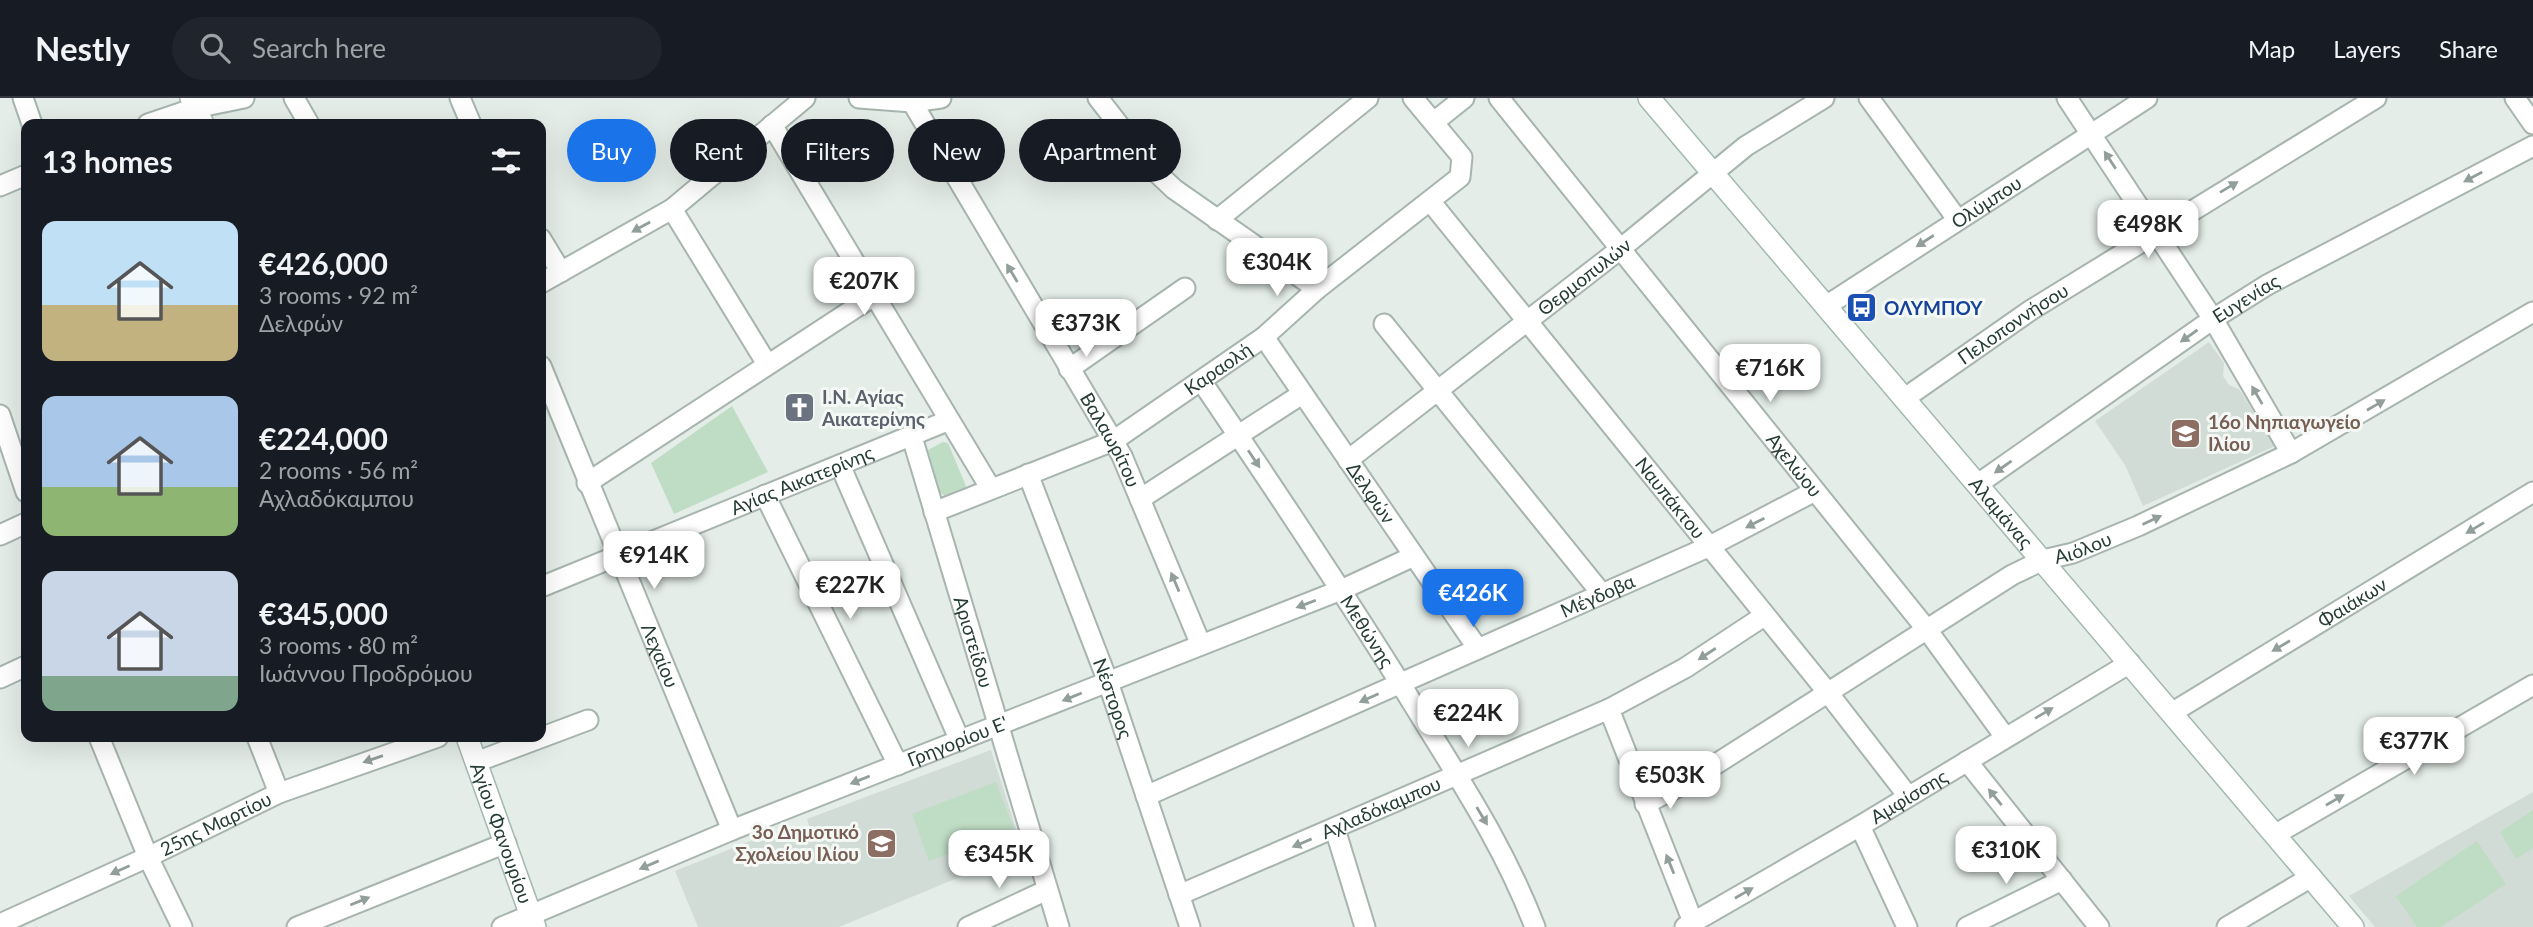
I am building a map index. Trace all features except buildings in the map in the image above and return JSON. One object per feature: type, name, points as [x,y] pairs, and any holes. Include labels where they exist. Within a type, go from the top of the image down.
[{"type":"street","points":[[23,98],[30,119]]},
{"type":"street","points":[[165,119],[244,98]]},
{"type":"street","points":[[294,98],[306,119]]},
{"type":"street","points":[[460,98],[469,119]]},
{"type":"street","points":[[546,280],[672,209],[805,98]]},
{"type":"street","points":[[859,98],[912,102],[941,98]]},
{"type":"street","points":[[1098,98],[1154,170],[1217,220],[1317,289]]},
{"type":"street","points":[[1217,220],[1368,98]]},
{"type":"street","points":[[1413,98],[1434,122],[1464,98]]},
{"type":"street","name":"Αχελώου","points":[[1499,98],[1928,632],[2005,737]]},
{"type":"street","name":"Αλαμάνας","points":[[1649,98],[2353,927]]},
{"type":"street","name":"Θερμοπυλών","points":[[1348,460],[1619,250],[1746,146],[1825,98]]},
{"type":"street","points":[[1869,98],[1957,219]]},
{"type":"street","points":[[2067,98],[2213,319],[2291,453]]},
{"type":"street","name":"Ολύμπου","points":[[1826,306],[2147,98]]},
{"type":"street","name":"Πελοποννήσου","points":[[1905,398],[2031,310],[2376,98]]},
{"type":"street","points":[[2515,98],[2533,124]]},
{"type":"street","name":"Βαλαωρίτου","points":[[912,102],[1113,441],[1201,645]]},
{"type":"street","name":"Καραολή","points":[[934,512],[1113,441],[1264,337],[1317,289],[1460,177],[1462,156],[1434,122]]},
{"type":"street","points":[[772,125],[875,295],[947,421],[991,489]]},
{"type":"street","name":"Ευγενίας","points":[[1978,484],[2213,319],[2267,285],[2533,146]]},
{"type":"street","points":[[0,186],[21,177]]},
{"type":"street","name":"Ναυπάκτου","points":[[1430,201],[1829,694],[1908,796]]},
{"type":"street","points":[[672,209],[766,364]]},
{"type":"street","points":[[546,247],[561,272]]},
{"type":"street","points":[[1069,369],[1185,288]]},
{"type":"street","points":[[587,483],[875,295]]},
{"type":"street","name":"Αιόλου","points":[[1645,804],[1691,780],[1829,694],[2012,575],[2042,560],[2073,553],[2138,526],[2291,453],[2533,312]]},
{"type":"street","points":[[1384,324],[1602,594]]},
{"type":"street","name":"Δελφών","points":[[1264,337],[1478,649]]},
{"type":"street","name":"Λεχαίου","points":[[546,379],[617,557],[732,830]]},
{"type":"street","name":"Μεθώνης","points":[[1202,382],[1341,590],[1458,776],[1503,850],[1535,927]]},
{"type":"street","points":[[1140,499],[1302,394]]},
{"type":"street","points":[[0,415],[21,477]]},
{"type":"street","name":"Αγίας Αικατερίνης","points":[[546,585],[947,421]]},
{"type":"street","name":"Αριστείδου","points":[[912,437],[1059,927]]},
{"type":"street","points":[[840,465],[960,741]]},
{"type":"street","name":"Νέστορος","points":[[1028,474],[1108,682],[1190,927]]},
{"type":"street","name":"Μέγδοβα","points":[[1146,796],[1708,547],[1815,491]]},
{"type":"street","name":"Φαιάκων","points":[[2172,712],[2533,492]]},
{"type":"street","points":[[765,495],[898,765]]},
{"type":"street","points":[[0,535],[21,525]]},
{"type":"street","name":"Γρηγορίου Ε'","points":[[502,927],[533,922],[732,830],[1341,590],[1413,556]]},
{"type":"street","name":"Αχλαδόκαμπου","points":[[1179,895],[1609,709],[1685,668],[1764,616]]},
{"type":"street","name":"Αμφίσσης","points":[[1691,926],[2130,663]]},
{"type":"street","points":[[0,678],[21,668]]},
{"type":"street","points":[[2276,834],[2533,685]]},
{"type":"street","points":[[1609,709],[1691,926]]},
{"type":"street","points":[[546,736],[588,720]]},
{"type":"street","points":[[101,742],[148,857],[182,927]]},
{"type":"street","points":[[259,742],[279,793]]},
{"type":"street","name":"25ης Μαρτίου","points":[[0,924],[148,857],[279,793],[424,742]]},
{"type":"street","name":"Αγίου Φανουρίου","points":[[469,742],[533,922]]},
{"type":"street","points":[[476,762],[529,742]]},
{"type":"street","points":[[1967,761],[2099,927]]},
{"type":"street","points":[[1860,826],[1907,927]]},
{"type":"street","points":[[1335,829],[1365,927]]},
{"type":"street","points":[[297,927],[506,843]]},
{"type":"street","points":[[2227,927],[2311,877]]},
{"type":"street","points":[[1967,927],[2062,880]]},
{"type":"street","points":[[968,927],[1047,890]]},
{"type":"shaded area","name":"16ο Νηπιαγωγείο Ιλίου","points":[[2209,342],[2224,363],[2223,376],[2229,385],[2239,389],[2275,446],[2143,506],[2125,465],[2095,421]]},
{"type":"shaded area","name":"3ο Δημοτικό Σχολείου Ιλίου","points":[[991,750],[1023,851],[839,927],[698,927],[675,871],[775,831],[791,836],[810,829],[807,819]]},
{"type":"shaded area","points":[[2533,792],[2533,927],[2375,927],[2349,896]]},
{"type":"green space","points":[[732,406],[768,472],[674,514],[651,463]]},
{"type":"green space","points":[[943,442],[948,443],[966,486],[962,492],[946,497],[940,492],[928,450]]},
{"type":"green space","points":[[996,782],[1014,829],[929,861],[912,814]]},
{"type":"green space","points":[[2533,810],[2533,848],[2516,859],[2500,832]]},
{"type":"green space","points":[[2477,841],[2506,884],[2441,927],[2417,927],[2396,896]]},
{"type":"place","name":"ΟΛΥΜΠΟΥ","points":[[1861,308]]},
{"type":"place","name":"Ι.Ν. Αγίας Αικατερίνης","points":[[799,408]]},
{"type":"place","name":"16ο Νηπιαγωγείο Ιλίου","points":[[2185,433]]},
{"type":"place","name":"3ο Δημοτικό Σχολείου Ιλίου","points":[[882,843]]}]
